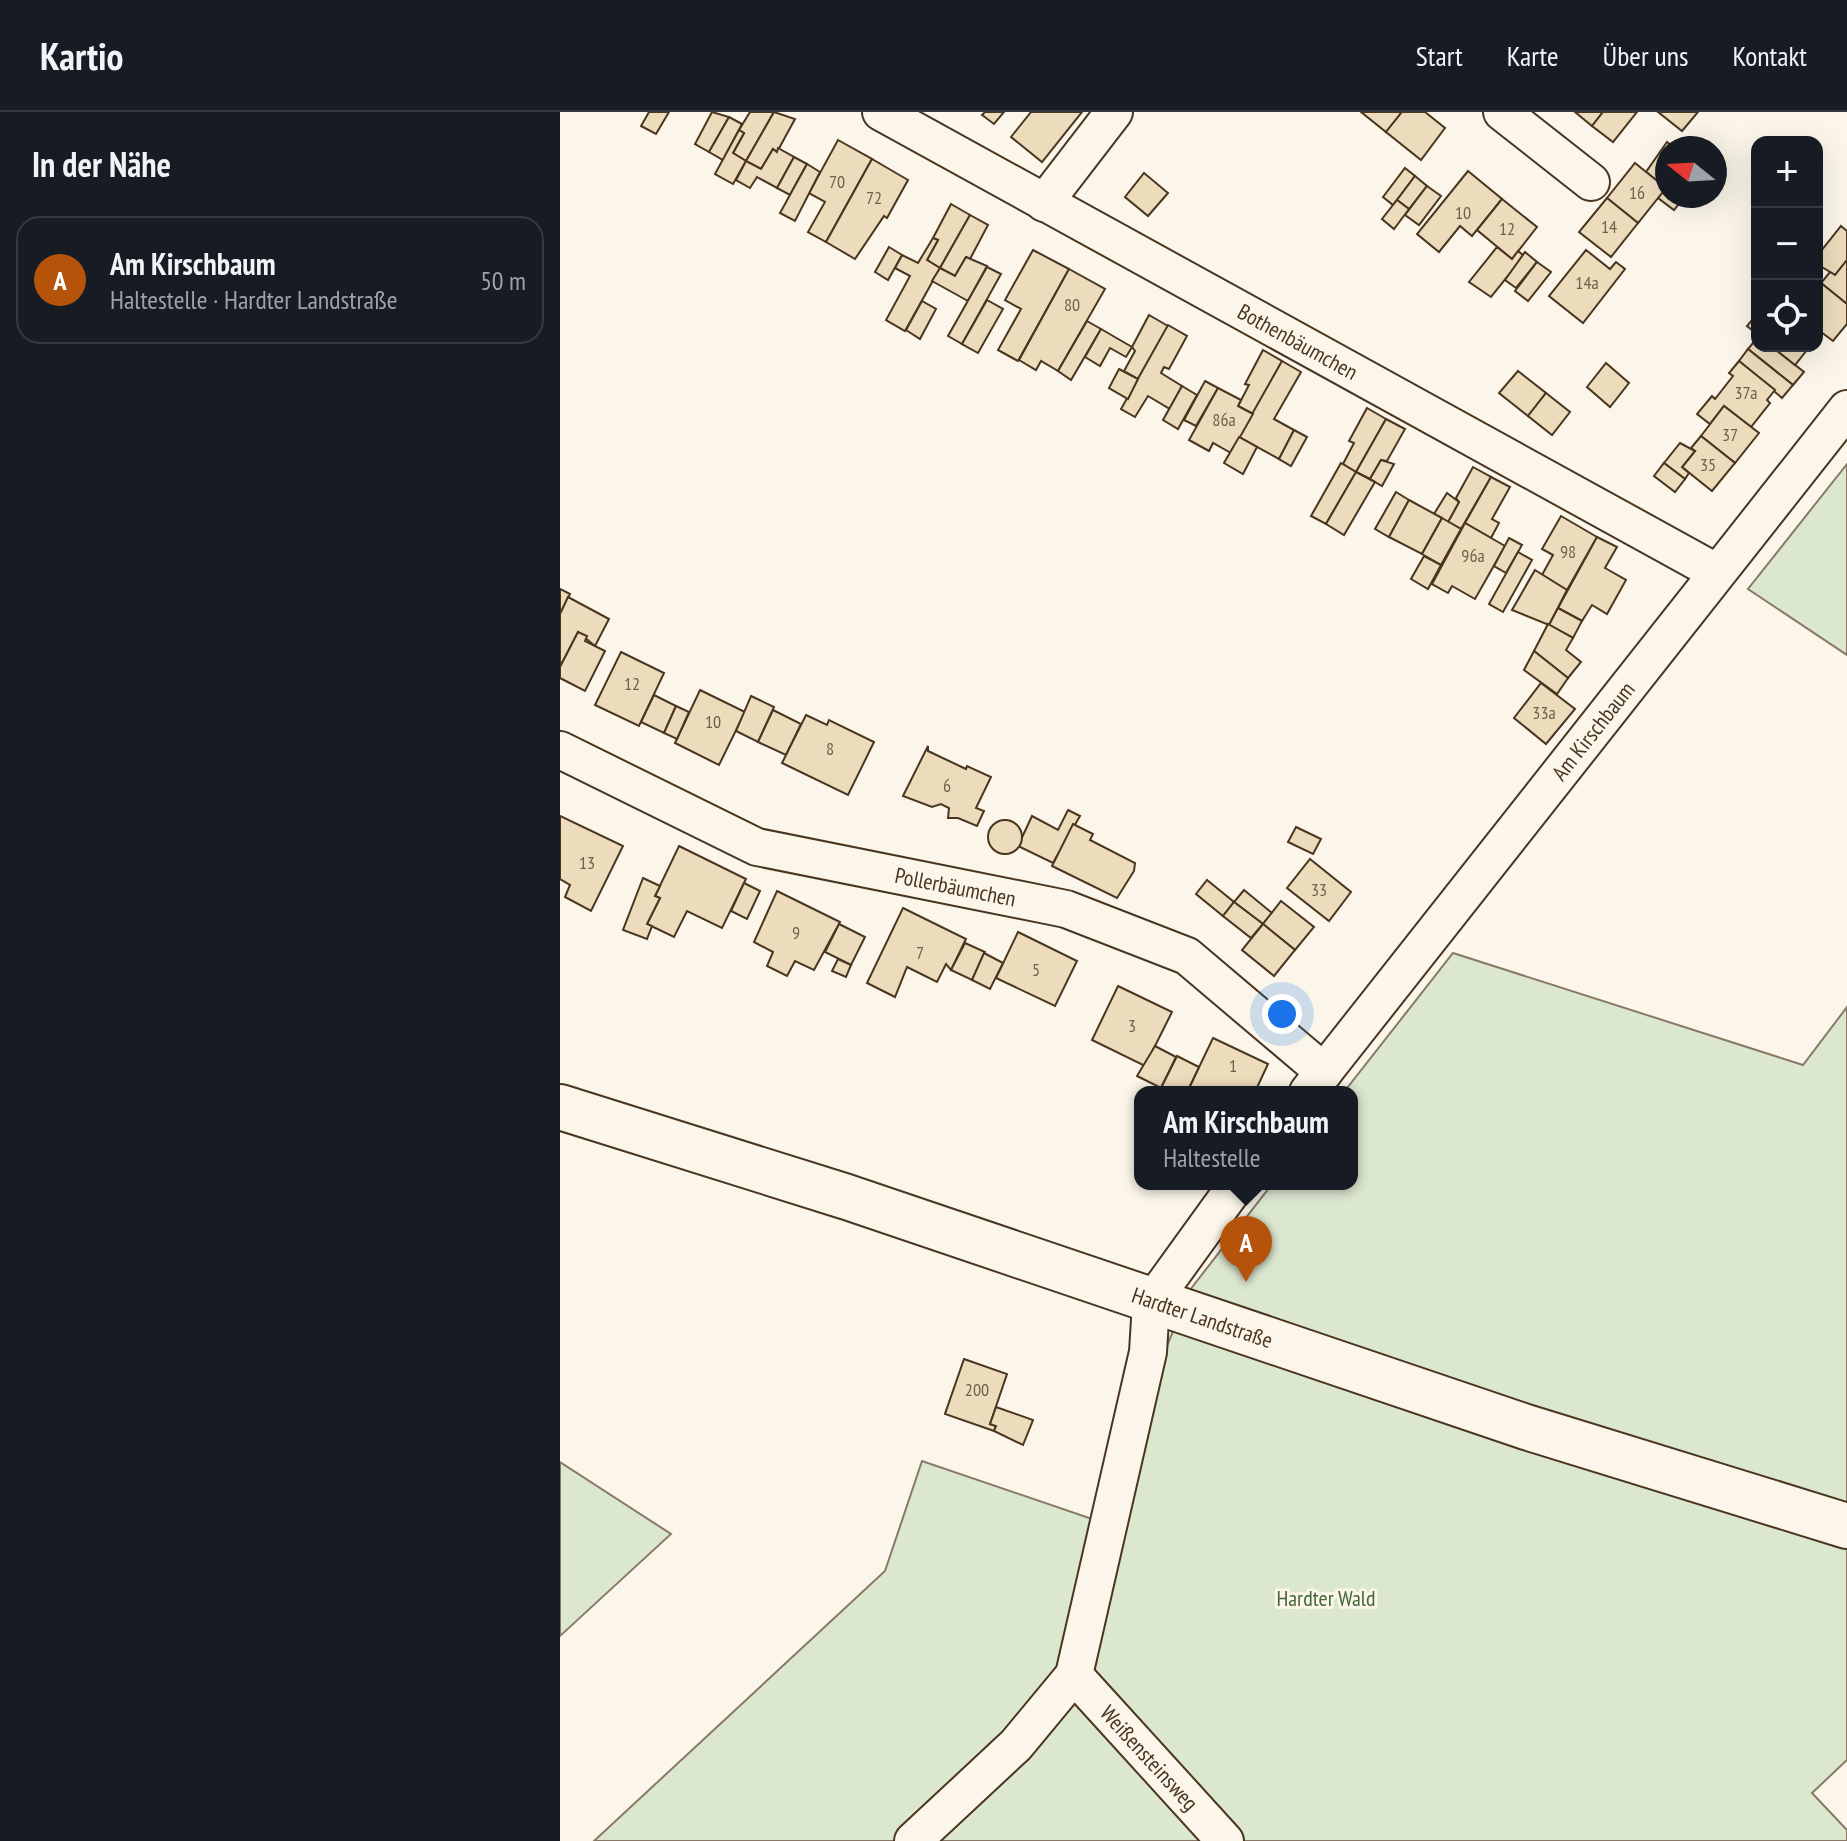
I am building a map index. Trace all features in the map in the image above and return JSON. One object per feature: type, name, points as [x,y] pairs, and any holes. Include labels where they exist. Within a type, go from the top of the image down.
[{"type":"main road","name":"Hardter Landstraße","points":[[560,1107],[847,1197],[1151,1303],[1526,1427],[1847,1526]]},
{"type":"street","name":"Bothenbäumchen","points":[[881,112],[1716,572]]},
{"type":"street","points":[[1044,203],[1114,112]]},
{"type":"street","points":[[1502,112],[1591,182]]},
{"type":"street","name":"Am Kirschbaum","points":[[1316,1082],[1847,409]]},
{"type":"street","name":"Pollerbäumchen","points":[[560,750],[757,847],[1066,909],[1187,956],[1316,1082]]},
{"type":"street","points":[[913,1841],[1016,1745],[1074,1675],[1148,1352],[1151,1303],[1233,1190]]},
{"type":"street","name":"Weißensteinsweg","points":[[1074,1675],[1225,1841]]},
{"type":"green space","points":[[1847,464],[1847,655],[1748,589]]},
{"type":"green space","name":"Hardter Wald","points":[[1453,953],[1803,1065],[1847,1007],[1847,1760],[1812,1793],[1847,1830],[1847,1841],[594,1841],[885,1571],[922,1461],[1095,1520],[1190,1290],[1267,1190],[1358,1190],[1358,1086],[1349,1086]]},
{"type":"green space","points":[[560,1462],[671,1534],[560,1636]]},
{"type":"building","points":[[649,112],[669,112],[656,134],[641,126]]},
{"type":"building","points":[[712,112],[729,117],[709,152],[695,144]]},
{"type":"building","points":[[750,112],[774,112],[746,161],[733,153],[744,133],[739,130]]},
{"type":"building","points":[[774,112],[795,119],[777,152],[773,149],[761,169],[746,161]]},
{"type":"building","points":[[985,112],[1004,112],[994,124],[982,115]]},
{"type":"building","points":[[1031,112],[1082,112],[1042,162],[1011,137]]},
{"type":"building","points":[[1361,112],[1402,112],[1386,132]]},
{"type":"building","points":[[1402,112],[1425,112],[1445,128],[1421,160],[1386,132]]},
{"type":"building","points":[[1575,112],[1603,112],[1592,126]]},
{"type":"building","points":[[1603,112],[1637,112],[1613,142],[1592,126]]},
{"type":"building","points":[[1658,112],[1698,112],[1682,131]]},
{"type":"building","points":[[729,117],[742,124],[723,160],[709,152]]},
{"type":"building","points":[[739,130],[744,133],[733,153],[746,161],[733,184],[715,174]]},
{"type":"building","points":[[838,140],[872,159],[826,242],[808,232],[825,202],[809,193]]},
{"type":"building","points":[[778,148],[794,157],[777,188],[757,177],[750,188],[736,180],[746,161],[761,169],[773,149],[777,152]]},
{"type":"building","points":[[794,157],[807,164],[790,195],[777,188]]},
{"type":"building","points":[[872,159],[908,180],[887,218],[884,216],[855,259],[826,242]]},
{"type":"building","points":[[1655,159],[1655,179],[1646,172]]},
{"type":"building","points":[[1635,163],[1655,179],[1655,202],[1638,223],[1607,198]]},
{"type":"building","points":[[807,164],[820,172],[795,221],[780,213]]},
{"type":"building","points":[[1405,168],[1415,176],[1393,205],[1383,197]]},
{"type":"building","points":[[1468,171],[1502,199],[1472,236],[1460,226],[1439,252],[1417,234]]},
{"type":"building","points":[[1144,173],[1168,193],[1148,216],[1125,197]]},
{"type":"building","points":[[1415,176],[1427,186],[1409,209],[1397,200]]},
{"type":"building","points":[[1427,186],[1441,196],[1419,225],[1405,215]]},
{"type":"building","points":[[1607,198],[1638,223],[1611,257],[1579,232]]},
{"type":"building","points":[[1502,199],[1537,227],[1512,259],[1477,230]]},
{"type":"building","points":[[1397,200],[1409,209],[1394,229],[1382,219]]},
{"type":"building","points":[[951,204],[970,215],[940,268],[927,260],[938,240],[933,238]]},
{"type":"building","points":[[970,215],[988,225],[970,259],[966,257],[955,276],[940,268]]},
{"type":"building","points":[[1841,226],[1847,231],[1847,260],[1835,275],[1823,268],[1823,248]]},
{"type":"building","points":[[933,238],[938,240],[927,260],[940,268],[905,331],[886,320],[910,276],[895,268],[902,255],[918,263]]},
{"type":"building","points":[[889,247],[902,255],[888,280],[875,272]]},
{"type":"building","points":[[1497,247],[1512,259],[1518,251],[1524,256],[1491,297],[1469,282]]},
{"type":"building","points":[[1033,250],[1069,269],[1018,361],[998,350],[1021,309],[1005,300]]},
{"type":"building","points":[[1586,250],[1610,269],[1616,262],[1625,269],[1583,323],[1549,296]]},
{"type":"building","points":[[1525,252],[1537,262],[1516,288],[1505,280]]},
{"type":"building","points":[[966,257],[987,266],[968,301],[932,281],[940,268],[955,276]]},
{"type":"building","points":[[1847,260],[1847,304],[1823,285],[1830,272],[1835,275]]},
{"type":"building","points":[[1537,262],[1551,272],[1528,301],[1515,291]]},
{"type":"building","points":[[987,267],[1001,274],[962,344],[948,336]]},
{"type":"building","points":[[1069,269],[1105,289],[1058,371],[1041,361],[1036,370],[1019,360]]},
{"type":"building","points":[[1823,285],[1847,304],[1847,324],[1833,341],[1823,334]]},
{"type":"building","points":[[987,300],[1003,309],[978,353],[962,344]]},
{"type":"building","points":[[922,301],[936,309],[920,339],[906,330]]},
{"type":"building","points":[[1149,315],[1168,326],[1138,379],[1124,371],[1135,351],[1132,347]]},
{"type":"building","points":[[1087,321],[1101,329],[1071,380],[1058,371]]},
{"type":"building","points":[[1168,325],[1187,336],[1169,369],[1164,367],[1161,373],[1182,386],[1170,409],[1148,396],[1135,417],[1121,409]]},
{"type":"building","points":[[1101,329],[1132,347],[1126,357],[1110,348],[1100,366],[1085,357]]},
{"type":"building","points":[[1748,349],[1793,385],[1782,398],[1739,361]]},
{"type":"building","points":[[1263,350],[1282,361],[1253,414],[1238,406],[1249,385],[1245,384]]},
{"type":"building","points":[[1752,352],[1779,352],[1804,372],[1793,385]]},
{"type":"building","points":[[1779,352],[1805,352],[1795,365]]},
{"type":"building","points":[[1282,361],[1301,372],[1274,419],[1294,430],[1279,459],[1239,437]]},
{"type":"building","points":[[1739,361],[1775,390],[1767,400],[1770,403],[1751,427],[1724,406],[1710,424],[1697,414],[1712,396],[1715,399],[1733,376],[1729,373]]},
{"type":"building","points":[[1606,363],[1629,383],[1610,407],[1587,387]]},
{"type":"building","points":[[1119,369],[1138,379],[1128,399],[1109,388]]},
{"type":"building","points":[[1518,371],[1546,393],[1528,416],[1499,393]]},
{"type":"building","points":[[1205,381],[1218,388],[1196,426],[1184,420]]},
{"type":"building","points":[[1182,386],[1197,395],[1178,429],[1163,420]]},
{"type":"building","points":[[1218,388],[1241,400],[1238,406],[1253,414],[1231,453],[1213,443],[1209,451],[1189,440]]},
{"type":"building","points":[[1546,393],[1570,412],[1552,435],[1528,416]]},
{"type":"building","points":[[1724,406],[1759,433],[1735,463],[1701,436]]},
{"type":"building","points":[[1367,408],[1386,419],[1356,472],[1343,464],[1354,443],[1349,441]]},
{"type":"building","points":[[1386,419],[1405,429],[1387,461],[1381,460],[1370,479],[1356,472]]},
{"type":"building","points":[[1294,430],[1307,437],[1291,466],[1279,459]]},
{"type":"building","points":[[1701,436],[1735,463],[1712,491],[1682,467],[1695,451],[1691,448]]},
{"type":"building","points":[[1239,437],[1257,447],[1243,474],[1224,463]]},
{"type":"building","points":[[1680,443],[1695,451],[1682,467],[1689,473],[1685,479],[1664,463]]},
{"type":"building","points":[[1381,460],[1394,464],[1382,486],[1370,479]]},
{"type":"building","points":[[1341,463],[1356,472],[1326,524],[1311,516]]},
{"type":"building","points":[[1664,463],[1685,479],[1675,492],[1654,476]]},
{"type":"building","points":[[1473,467],[1491,477],[1461,529],[1448,522],[1459,502],[1456,498]]},
{"type":"building","points":[[1356,472],[1375,482],[1344,535],[1326,524]]},
{"type":"building","points":[[1491,477],[1510,487],[1492,519],[1499,523],[1491,538],[1465,523]]},
{"type":"building","points":[[1396,492],[1409,500],[1389,537],[1375,529]]},
{"type":"building","points":[[1447,493],[1459,502],[1448,522],[1434,514]]},
{"type":"building","points":[[1409,500],[1442,518],[1422,554],[1389,537]]},
{"type":"building","points":[[1561,516],[1597,537],[1567,590],[1542,575],[1553,555],[1542,549]]},
{"type":"building","points":[[1442,518],[1461,529],[1441,565],[1422,554]]},
{"type":"building","points":[[1465,523],[1505,546],[1475,599],[1452,586],[1448,593],[1432,584]]},
{"type":"building","points":[[1597,537],[1617,547],[1605,568],[1626,580],[1607,614],[1592,605],[1582,621],[1558,608]]},
{"type":"building","points":[[1509,538],[1522,545],[1506,573],[1494,566]]},
{"type":"building","points":[[1518,552],[1532,560],[1503,612],[1489,604]]},
{"type":"building","points":[[1424,556],[1441,565],[1428,589],[1411,579]]},
{"type":"building","points":[[1535,570],[1567,590],[1549,625],[1512,610]]},
{"type":"building","points":[[560,589],[570,594],[560,614]]},
{"type":"building","points":[[568,597],[609,619],[595,646],[578,632],[560,667],[560,614]]},
{"type":"building","points":[[1558,608],[1582,621],[1573,638],[1549,625]]},
{"type":"building","points":[[1548,624],[1573,638],[1566,650],[1581,662],[1568,678],[1534,651]]},
{"type":"building","points":[[578,632],[587,636],[585,641],[605,651],[585,691],[560,678],[560,667]]},
{"type":"building","points":[[1534,651],[1568,678],[1557,694],[1524,670]]},
{"type":"building","points":[[621,652],[664,673],[639,726],[595,705]]},
{"type":"building","points":[[1541,683],[1575,709],[1546,744],[1514,718]]},
{"type":"building","points":[[700,690],[745,712],[719,765],[675,743]]},
{"type":"building","points":[[654,695],[676,706],[664,733],[641,722]]},
{"type":"building","points":[[751,696],[774,707],[758,742],[736,731]]},
{"type":"building","points":[[676,706],[689,712],[677,739],[664,733]]},
{"type":"building","points":[[773,710],[801,724],[786,755],[758,742]]},
{"type":"building","points":[[806,715],[827,725],[829,720],[874,742],[848,795],[782,763]]},
{"type":"building","points":[[928,746],[928,751],[991,777],[976,808],[984,811],[977,826],[958,818],[948,818],[949,808],[941,804],[932,807],[903,796]]},
{"type":"building","points":[[1068,810],[1080,816],[1053,863],[1018,846],[1032,816],[1058,830]]},
{"type":"building","points":[[560,816],[623,846],[591,911],[565,897],[570,885],[560,879]]},
{"type":"building","points":[[1005,820],[1017,825],[1022,837],[1017,849],[1005,854],[993,849],[988,837],[993,825]]},
{"type":"building","points":[[1073,824],[1093,834],[1090,840],[1135,863],[1134,871],[1117,898],[1052,866]]},
{"type":"building","points":[[1296,827],[1321,839],[1313,854],[1288,842]]},
{"type":"building","points":[[679,846],[746,879],[722,928],[687,911],[674,937],[647,924],[660,898],[655,896]]},
{"type":"building","points":[[1310,859],[1351,892],[1329,921],[1287,888]]},
{"type":"building","points":[[643,878],[660,886],[655,896],[660,898],[647,924],[652,926],[647,939],[623,930]]},
{"type":"building","points":[[1207,880],[1234,902],[1223,916],[1196,894]]},
{"type":"building","points":[[744,883],[760,891],[747,919],[731,911]]},
{"type":"building","points":[[1244,890],[1272,913],[1263,924],[1234,902]]},
{"type":"building","points":[[777,891],[840,922],[814,970],[795,961],[787,976],[767,966],[773,952],[754,942]]},
{"type":"building","points":[[1281,901],[1314,927],[1295,950],[1263,924]]},
{"type":"building","points":[[1234,902],[1263,924],[1251,938],[1223,916]]},
{"type":"building","points":[[903,908],[966,939],[951,970],[946,964],[937,982],[907,967],[895,997],[867,983]]},
{"type":"building","points":[[839,924],[865,937],[851,965],[825,952]]},
{"type":"building","points":[[1263,924],[1295,950],[1274,976],[1242,950]]},
{"type":"building","points":[[1018,932],[1077,961],[1055,1006],[996,978]]},
{"type":"building","points":[[965,943],[985,952],[972,980],[951,970]]},
{"type":"building","points":[[984,953],[1003,963],[990,989],[972,980]]},
{"type":"building","points":[[838,959],[851,965],[846,977],[832,971]]},
{"type":"building","points":[[1118,986],[1172,1012],[1145,1066],[1092,1040]]},
{"type":"building","points":[[1213,1038],[1268,1064],[1258,1086],[1190,1086]]},
{"type":"building","points":[[1155,1046],[1176,1057],[1162,1086],[1137,1076]]},
{"type":"building","points":[[1177,1056],[1199,1067],[1190,1086],[1162,1086]]},
{"type":"building","points":[[964,1359],[1007,1374],[990,1424],[996,1426],[994,1431],[945,1414]]},
{"type":"building","points":[[996,1407],[1033,1420],[1023,1445],[994,1431],[996,1426],[990,1424]]},
{"type":"place","name":"Am Kirschbaum","points":[[1246,1282]]}]
